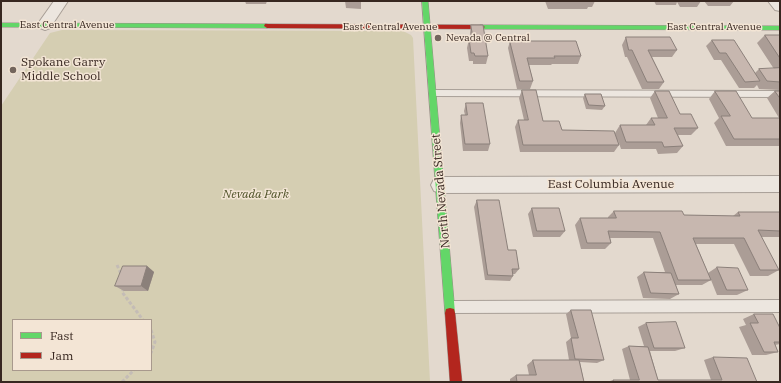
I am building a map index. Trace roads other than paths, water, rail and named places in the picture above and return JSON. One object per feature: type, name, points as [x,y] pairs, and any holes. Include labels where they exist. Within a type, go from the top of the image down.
[{"type":"street","points":[[45,25],[61,1]]},
{"type":"street","name":"North Nevada Street","points":[[425,1],[456,382]]},
{"type":"street","points":[[775,1],[780,7]]},
{"type":"street","name":"East Central Avenue","points":[[1,25],[780,28]]},
{"type":"street","name":"East Columbia Avenue","points":[[441,185],[780,184]]},
{"type":"lane","points":[[433,94],[780,94]]},
{"type":"lane","points":[[451,307],[780,306]]},
{"type":"place","name":"Nevada @ Central","points":[[438,38]]},
{"type":"place","name":"Spokane Garry Middle School","points":[[13,70]]},
{"type":"park label","name":"Nevada Park","points":[[256,195]]}]
